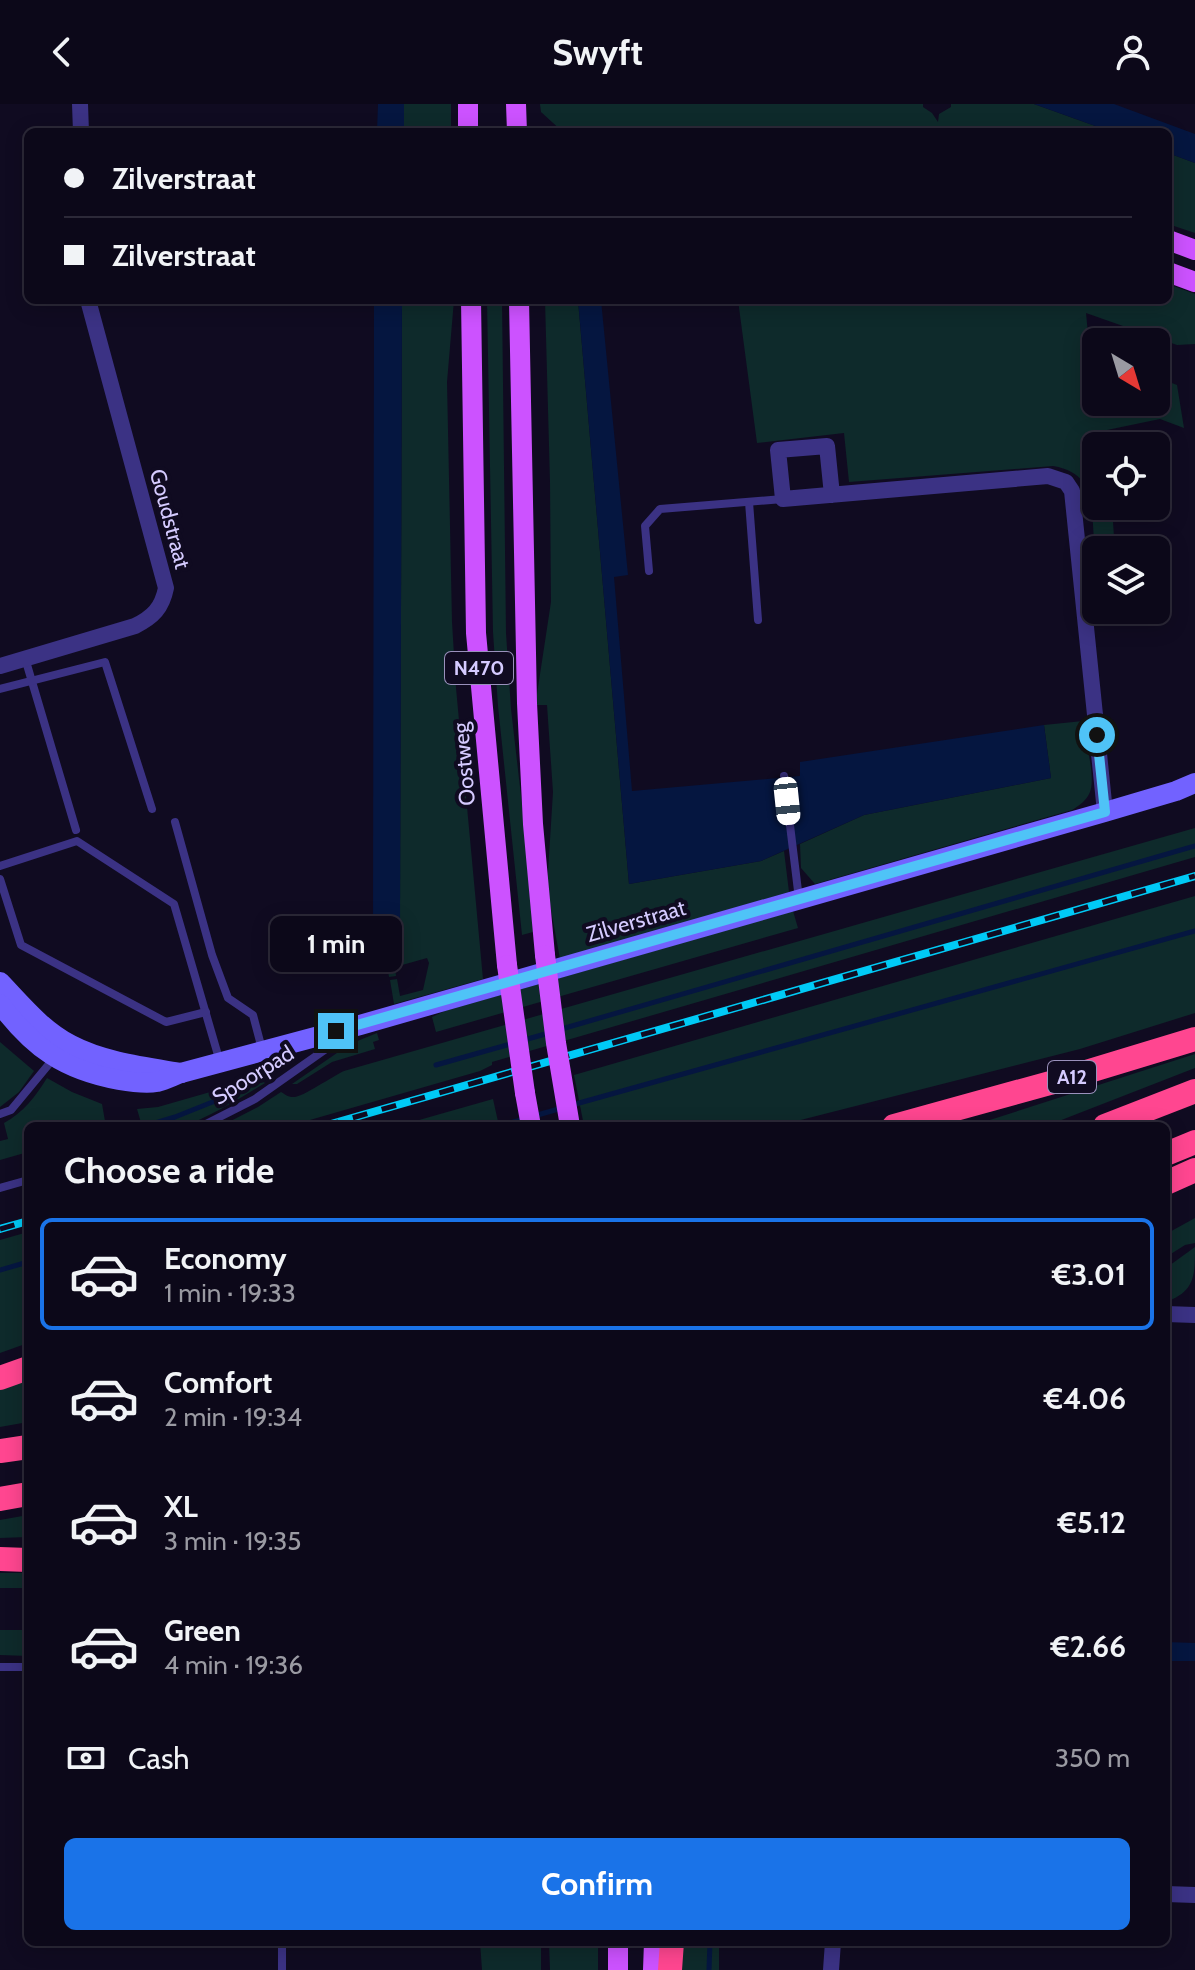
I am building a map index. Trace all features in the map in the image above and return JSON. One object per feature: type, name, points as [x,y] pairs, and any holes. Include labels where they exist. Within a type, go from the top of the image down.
[{"type":"highway","name":"A12","points":[[909,1122],[1195,1039]]},
{"type":"highway","points":[[1115,1122],[1195,1091]]},
{"type":"highway","points":[[1170,1152],[1195,1142]]},
{"type":"highway","points":[[1170,1181],[1195,1170]]},
{"type":"highway","points":[[0,1378],[24,1369]]},
{"type":"highway","points":[[0,1451],[24,1448]]},
{"type":"highway","points":[[0,1499],[24,1495]]},
{"type":"highway","points":[[0,1559],[24,1560]]},
{"type":"highway","points":[[670,1970],[672,1946]]},
{"type":"main road","points":[[468,104],[468,128]]},
{"type":"main road","points":[[516,104],[517,128]]},
{"type":"main road","points":[[1172,241],[1195,250]]},
{"type":"main road","points":[[1172,273],[1195,282]]},
{"type":"main road","name":"Oostweg","points":[[471,304],[476,633],[507,965],[530,1122]]},
{"type":"main road","name":"N470","points":[[519,304],[526,694],[532,810],[545,955],[569,1122]]},
{"type":"main road","points":[[618,1946],[618,1970]]},
{"type":"main road","points":[[653,1970],[654,1946]]},
{"type":"street","points":[[80,104],[81,128]]},
{"type":"street","name":"Goudstraat","points":[[0,666],[135,626],[149,619],[164,599],[166,588],[89,304]]},
{"type":"street","points":[[832,495],[827,446],[778,450],[783,499],[832,495],[1048,476],[1066,482],[1072,491],[1105,812]]},
{"type":"street","name":"Zilverstraat","points":[[0,1004],[25,1034],[59,1049],[71,1045],[104,1057],[181,1073],[360,1025],[1105,812],[1195,783]]},
{"type":"street","name":"Zilverstraat","points":[[0,982],[59,1049]]},
{"type":"street","points":[[1170,1314],[1195,1315]]},
{"type":"street","points":[[1170,1894],[1195,1895]]},
{"type":"street","points":[[831,1970],[833,1946]]},
{"type":"lane","points":[[649,571],[645,526],[660,509],[783,499]]},
{"type":"lane","points":[[749,502],[758,620]]},
{"type":"lane","points":[[25,658],[76,830]]},
{"type":"lane","points":[[0,689],[105,662],[152,809]]},
{"type":"lane","points":[[784,776],[800,899]]},
{"type":"lane","points":[[175,822],[212,955],[228,998],[253,1015],[263,1050]]},
{"type":"lane","points":[[0,866],[77,841],[174,904],[221,1063]]},
{"type":"lane","points":[[0,879],[21,945],[166,1022],[206,1012]]},
{"type":"lane","name":"Spoorpad","points":[[211,1122],[278,1084],[360,1025]]},
{"type":"lane","points":[[0,1114],[11,1110],[59,1049]]},
{"type":"lane","points":[[0,1188],[24,1181]]},
{"type":"lane","points":[[0,1667],[24,1667]]},
{"type":"lane","points":[[282,1946],[282,1970]]},
{"type":"green space","points":[[404,104],[451,104],[451,128],[404,128]]},
{"type":"green space","points":[[540,104],[923,104],[938,122],[939,114],[951,104],[1034,104],[1101,128],[559,128],[541,112]]},
{"type":"green space","points":[[1172,154],[1195,163],[1195,233],[1172,225]]},
{"type":"green space","points":[[1172,285],[1195,294],[1195,344],[1170,343],[1170,328],[1129,328],[1086,313],[1087,328],[1082,328],[1082,416],[1170,416],[1170,382],[1177,385],[1184,428],[1160,419],[1107,432],[1082,432],[1082,481],[1077,475],[1053,466],[849,482],[844,433],[757,443],[739,304],[1172,304]]},
{"type":"green space","points":[[402,304],[454,304],[447,382],[452,622],[483,979],[394,1004],[390,980],[397,979],[400,996],[423,990],[429,963],[427,958],[395,967],[396,976],[389,977],[387,965],[391,964],[390,958],[399,956],[395,932],[400,931]]},
{"type":"green space","points":[[487,304],[502,304],[506,633],[533,932],[522,935],[493,632]]},
{"type":"green space","points":[[545,304],[578,304],[629,884],[761,861],[784,851],[789,892],[560,959],[547,888],[553,792],[547,705],[537,705],[551,602]]},
{"type":"green space","points":[[1092,520],[1113,520],[1114,536],[1094,536]]},
{"type":"green space","points":[[1083,721],[1092,785],[1087,798],[1072,810],[815,884],[801,868],[800,844],[864,815],[1051,778],[1044,725]]},
{"type":"green space","points":[[1195,828],[1195,857],[492,1062],[480,1071],[303,1122],[229,1122],[281,1092],[290,1097],[298,1096],[344,1071]]},
{"type":"green space","points":[[1195,896],[1195,1013],[1080,1049],[793,1122],[583,1122],[574,1075]]},
{"type":"green space","points":[[793,911],[798,928],[436,1032],[432,1017],[445,1011]]},
{"type":"green space","points":[[377,1033],[379,1040],[373,1042],[375,1049],[332,1062],[297,1084],[292,1084],[350,1044]]},
{"type":"green space","points":[[0,1042],[34,1071],[19,1092],[0,1107]]},
{"type":"green space","points":[[1195,1054],[1195,1068],[1056,1122],[983,1122]]},
{"type":"green space","points":[[47,1078],[102,1104],[105,1121],[24,1122],[24,1153],[0,1160],[0,1141],[8,1139],[4,1123],[38,1092]]},
{"type":"green space","points":[[252,1080],[265,1083],[194,1122],[141,1122],[137,1109],[158,1107]]},
{"type":"green space","points":[[493,1099],[498,1122],[412,1122]]},
{"type":"green space","points":[[1195,1218],[1195,1243],[1170,1254],[1170,1232]]},
{"type":"green space","points":[[24,1233],[24,1344],[0,1353],[0,1240]]},
{"type":"green space","points":[[1195,1247],[1191,1281],[1183,1293],[1170,1300],[1170,1265]]},
{"type":"green space","points":[[24,1380],[24,1423],[0,1427],[0,1388]]},
{"type":"green space","points":[[24,1516],[24,1537],[0,1538],[0,1520]]},
{"type":"green space","points":[[0,1573],[24,1573],[24,1588],[0,1588]]},
{"type":"green space","points":[[0,1630],[24,1630],[24,1656],[0,1655]]},
{"type":"green space","points":[[480,1946],[541,1946],[541,1970],[482,1970]]},
{"type":"green space","points":[[549,1946],[598,1946],[598,1970],[550,1970]]},
{"type":"green space","points":[[680,1946],[719,1946],[719,1970],[680,1970]]},
{"type":"water","points":[[378,104],[404,104],[404,128],[377,128]]},
{"type":"water","points":[[1034,104],[1114,104],[1195,134],[1195,163],[1172,154],[1172,128],[1101,128]]},
{"type":"water","points":[[374,304],[402,304],[400,931],[373,937]]},
{"type":"water","points":[[578,304],[601,304],[628,575],[614,577],[632,791],[800,776],[800,762],[1044,725],[1051,778],[864,815],[761,861],[629,884]]},
{"type":"water","points":[[1170,1642],[1195,1643],[1195,1661],[1170,1661]]},
{"type":"waterway","points":[[558,1030],[1195,846]]},
{"type":"waterway","points":[[572,1105],[1195,931]]},
{"type":"waterway","points":[[524,1040],[549,1033]]},
{"type":"waterway","points":[[436,1065],[514,1043]]},
{"type":"waterway","points":[[159,1122],[225,1097]]},
{"type":"waterway","points":[[534,1116],[562,1108]]},
{"type":"waterway","points":[[513,1122],[524,1119]]},
{"type":"waterway","points":[[0,1270],[24,1263]]},
{"type":"waterway","points":[[709,1970],[710,1946]]},
{"type":"railway","points":[[338,1122],[1195,876]]},
{"type":"railway","points":[[0,1229],[24,1222]]},
{"type":"route","points":[[336,1031],[1105,812],[1097,735]]}]
